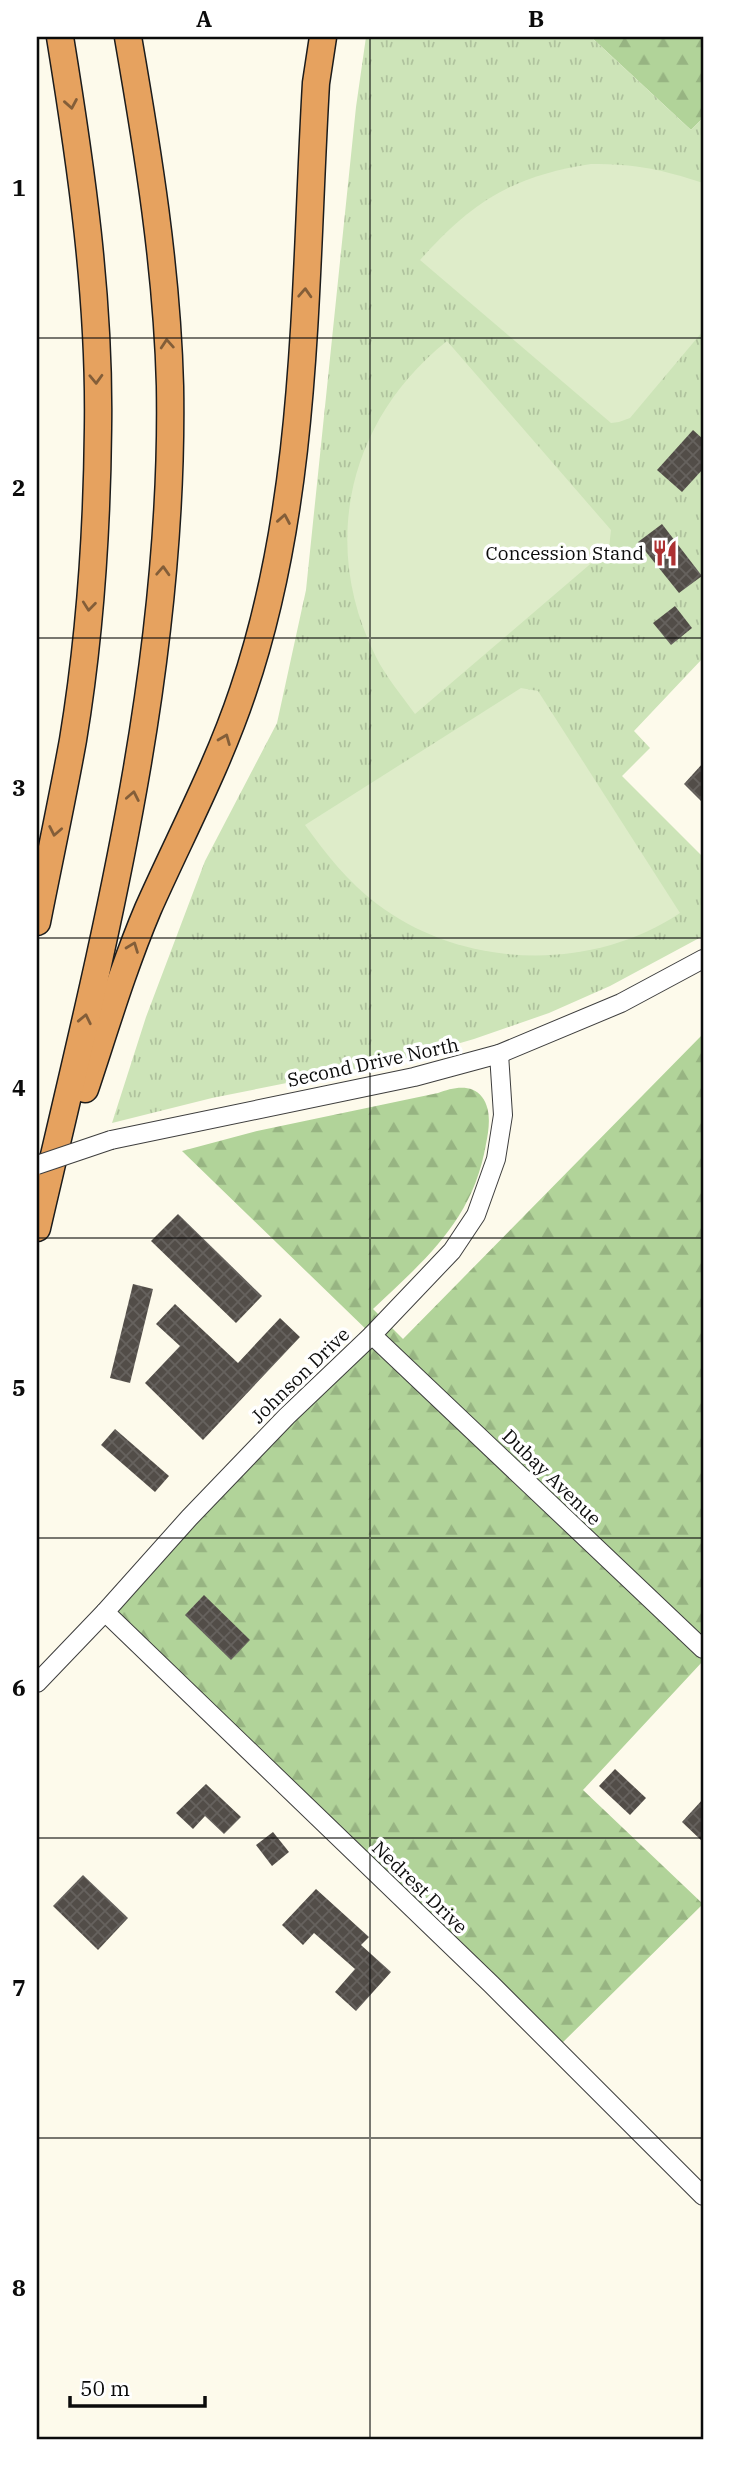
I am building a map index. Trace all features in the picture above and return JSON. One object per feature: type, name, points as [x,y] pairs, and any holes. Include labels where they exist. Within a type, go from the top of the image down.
[{"type":"highway","points":[[37,922],[73,738],[84,658],[93,563],[98,439],[89,254],[78,143],[60,37]]},
{"type":"highway","points":[[37,1228],[135,785],[160,616],[169,466],[170,384],[154,200],[128,37]]},
{"type":"highway","points":[[56,1147],[81,1103],[131,950],[244,690],[261,626],[283,527],[299,414],[315,96],[323,37]]},
{"type":"street","name":"Second Drive North","points":[[37,1165],[111,1140],[414,1077],[499,1054],[621,1003],[703,958]]},
{"type":"street","name":"Johnson Drive","points":[[37,1683],[251,1453],[372,1335],[452,1251],[476,1215],[496,1159],[503,1115],[499,1054]]},
{"type":"street","name":"Dubay Avenue","points":[[372,1335],[703,1649]]},
{"type":"street","name":"Nedrest Drive","points":[[105,1612],[491,1984],[703,2196]]},
{"type":"green space","points":[[366,37],[591,37],[691,130],[703,118],[703,658],[634,731],[650,748],[622,776],[703,857],[703,936],[610,986],[549,1013],[474,1039],[402,1060],[212,1098],[112,1123],[146,1017],[205,861],[277,723],[306,590],[356,107]]},
{"type":"green space","points":[[591,37],[703,37],[703,118],[691,130]]},
{"type":"green space","points":[[591,164],[648,168],[703,183],[703,331],[630,418],[611,423],[420,260],[458,222],[495,195],[538,176]]},
{"type":"green space","points":[[447,341],[611,530],[609,548],[415,714],[376,657],[359,614],[349,571],[348,528],[353,486],[366,445],[387,407],[413,372]]},
{"type":"green space","points":[[521,688],[538,691],[680,913],[645,933],[607,946],[567,954],[527,955],[487,951],[448,941],[411,926],[377,904],[338,867],[305,825]]},
{"type":"green space","points":[[703,1034],[703,1661],[583,1790],[703,1904],[556,2049],[105,1612],[372,1335],[182,1151],[257,1131],[449,1090],[467,1088],[478,1093],[487,1108],[489,1126],[480,1171],[470,1195],[459,1216],[429,1255],[373,1309],[403,1339]]},
{"type":"building","points":[[693,430],[703,439],[703,469],[682,492],[657,470]]},
{"type":"building","name":"Concession Stand","points":[[662,524],[702,576],[679,593],[638,542]]},
{"type":"building","points":[[675,606],[692,628],[671,645],[653,623]]},
{"type":"building","points":[[703,763],[703,803],[684,784]]},
{"type":"building","points":[[178,1214],[262,1296],[236,1323],[151,1241]]},
{"type":"building","points":[[133,1284],[153,1289],[130,1383],[110,1378]]},
{"type":"building","points":[[175,1304],[238,1363],[280,1318],[300,1337],[203,1440],[145,1383],[180,1346],[156,1324]]},
{"type":"building","points":[[115,1429],[169,1476],[155,1492],[101,1445]]},
{"type":"building","points":[[204,1595],[250,1640],[231,1660],[185,1615]]},
{"type":"building","points":[[615,1769],[646,1798],[630,1815],[599,1786]]},
{"type":"building","points":[[206,1784],[241,1817],[224,1834],[205,1816],[193,1829],[176,1813]]},
{"type":"building","points":[[703,1799],[703,1842],[682,1822]]},
{"type":"building","points":[[273,1832],[289,1852],[272,1866],[256,1845]]},
{"type":"building","points":[[83,1875],[128,1918],[98,1950],[53,1906]]},
{"type":"building","points":[[316,1889],[369,1937],[361,1945],[391,1972],[356,2011],[335,1992],[355,1969],[314,1933],[303,1945],[282,1925]]},
{"type":"place","name":"Concession Stand","points":[[665,553]]}]
